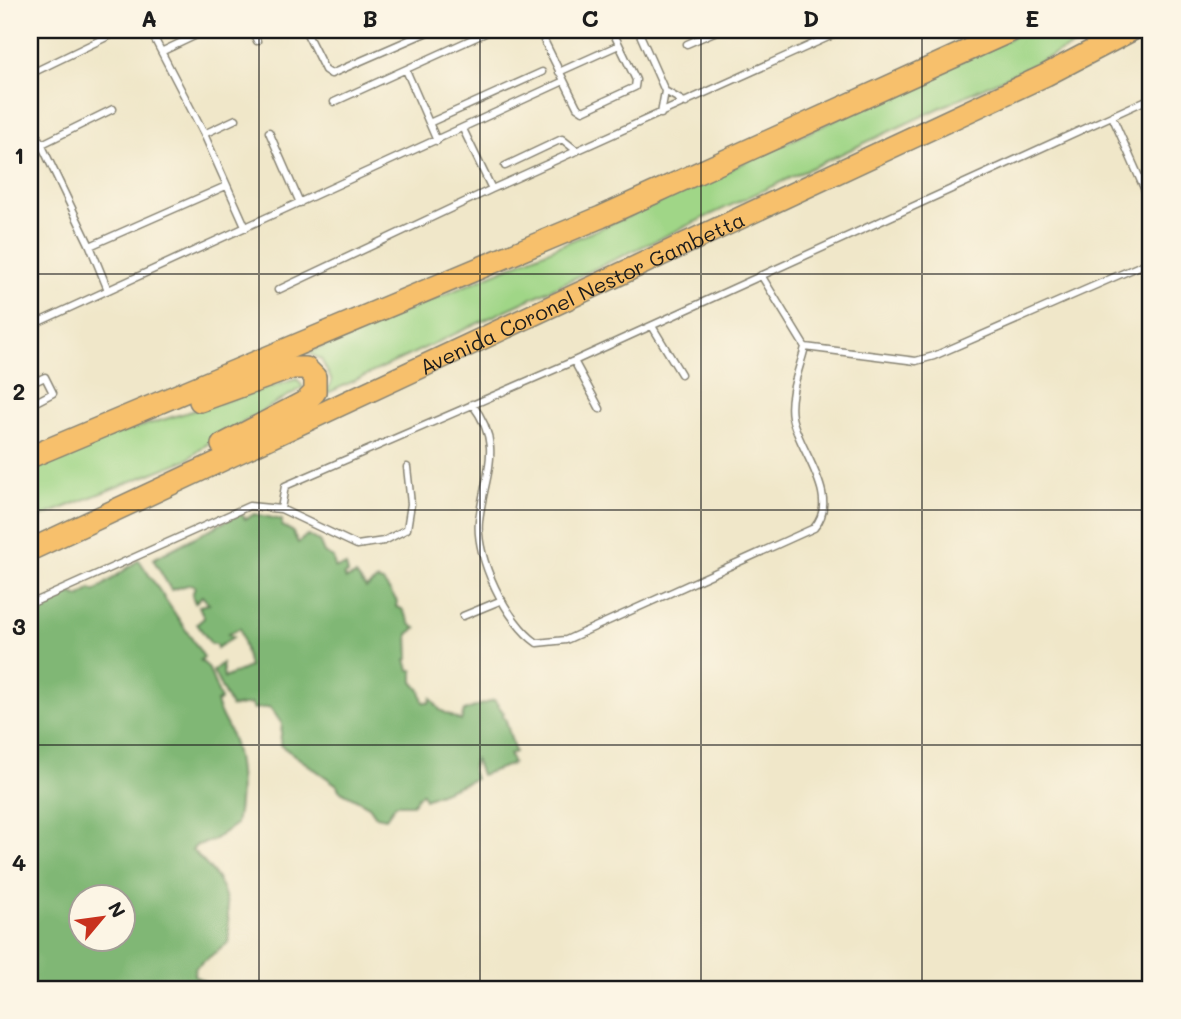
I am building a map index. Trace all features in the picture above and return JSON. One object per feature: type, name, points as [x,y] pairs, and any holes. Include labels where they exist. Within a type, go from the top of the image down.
[{"type":"highway","points":[[30,457],[601,217],[1013,30]]},
{"type":"highway","name":"Avenida Coronel Nestor Gambetta","points":[[30,550],[1046,75],[1132,30]]},
{"type":"highway","points":[[123,419],[156,416],[292,368],[306,368],[315,377],[315,392],[306,401],[184,466],[149,495]]},
{"type":"lane","points":[[30,74],[121,30]]},
{"type":"lane","points":[[150,30],[204,134],[246,228]]},
{"type":"lane","points":[[163,51],[207,30]]},
{"type":"lane","points":[[252,30],[257,41]]},
{"type":"lane","points":[[305,30],[325,70],[331,74],[432,30]]},
{"type":"lane","points":[[334,103],[492,30]]},
{"type":"lane","points":[[539,30],[577,107],[583,111],[632,90],[636,80],[612,30]]},
{"type":"lane","points":[[638,30],[665,91],[661,114]]},
{"type":"lane","points":[[687,44],[718,30]]},
{"type":"lane","points":[[278,290],[492,189],[844,30]]},
{"type":"lane","points":[[559,72],[618,45]]},
{"type":"lane","points":[[405,70],[437,141]]},
{"type":"lane","points":[[429,123],[542,72]]},
{"type":"lane","points":[[30,326],[564,81]]},
{"type":"lane","points":[[665,91],[686,103]]},
{"type":"lane","points":[[281,509],[285,486],[574,362],[1151,98]]},
{"type":"lane","points":[[483,99],[490,115]]},
{"type":"lane","points":[[42,144],[113,109]]},
{"type":"lane","points":[[1112,116],[1151,204]]},
{"type":"lane","points":[[204,134],[236,119]]},
{"type":"lane","points":[[30,121],[108,290]]},
{"type":"lane","points":[[463,129],[492,189]]},
{"type":"lane","points":[[269,132],[300,203]]},
{"type":"lane","points":[[505,166],[562,139],[578,151]]},
{"type":"lane","points":[[90,246],[226,186]]},
{"type":"lane","points":[[805,347],[916,361],[934,356],[1151,261]]},
{"type":"lane","points":[[472,404],[489,435],[493,453],[479,521],[478,542],[502,600],[517,627],[537,643],[550,644],[566,640],[814,528],[824,509],[823,496],[791,415],[805,347],[761,275]]},
{"type":"lane","points":[[652,326],[681,373]]},
{"type":"lane","points":[[574,362],[600,408]]},
{"type":"lane","points":[[30,384],[45,377],[53,390],[52,395],[30,405]]},
{"type":"lane","points":[[30,604],[249,506],[281,509],[357,545],[384,541],[407,529],[411,504],[407,467]]},
{"type":"lane","points":[[463,616],[502,600]]},
{"type":"green space","points":[[1027,30],[1107,30],[326,394],[332,381],[321,359],[308,353],[643,210]]},
{"type":"green space","points":[[297,379],[303,387],[210,442],[188,459],[30,521],[30,471],[113,435]]},
{"type":"green space","points":[[241,513],[245,519],[255,514],[282,520],[282,526],[292,531],[298,543],[307,535],[319,541],[324,553],[333,558],[335,568],[346,566],[346,579],[356,575],[366,588],[377,580],[383,582],[397,601],[396,607],[402,609],[411,625],[416,628],[408,634],[409,659],[406,659],[409,670],[413,670],[413,682],[420,690],[423,702],[429,703],[431,698],[440,710],[461,721],[464,711],[494,700],[504,713],[502,717],[505,718],[515,752],[509,754],[513,764],[481,775],[475,759],[472,770],[475,779],[425,799],[422,793],[412,804],[396,804],[386,818],[376,816],[369,806],[339,790],[337,785],[280,745],[282,724],[270,707],[254,709],[251,704],[231,707],[213,671],[222,663],[224,678],[249,667],[240,628],[228,634],[233,637],[217,648],[216,644],[211,644],[197,624],[204,618],[199,606],[209,604],[202,596],[195,603],[192,596],[195,586],[191,584],[171,590],[153,559]]},
{"type":"green space","points":[[139,560],[204,657],[200,660],[208,667],[221,700],[216,702],[234,743],[238,766],[240,790],[236,824],[212,841],[197,845],[192,850],[219,882],[228,912],[229,942],[195,968],[194,975],[216,989],[30,989],[30,611],[36,613],[70,593],[79,597],[91,589],[95,591]]}]
